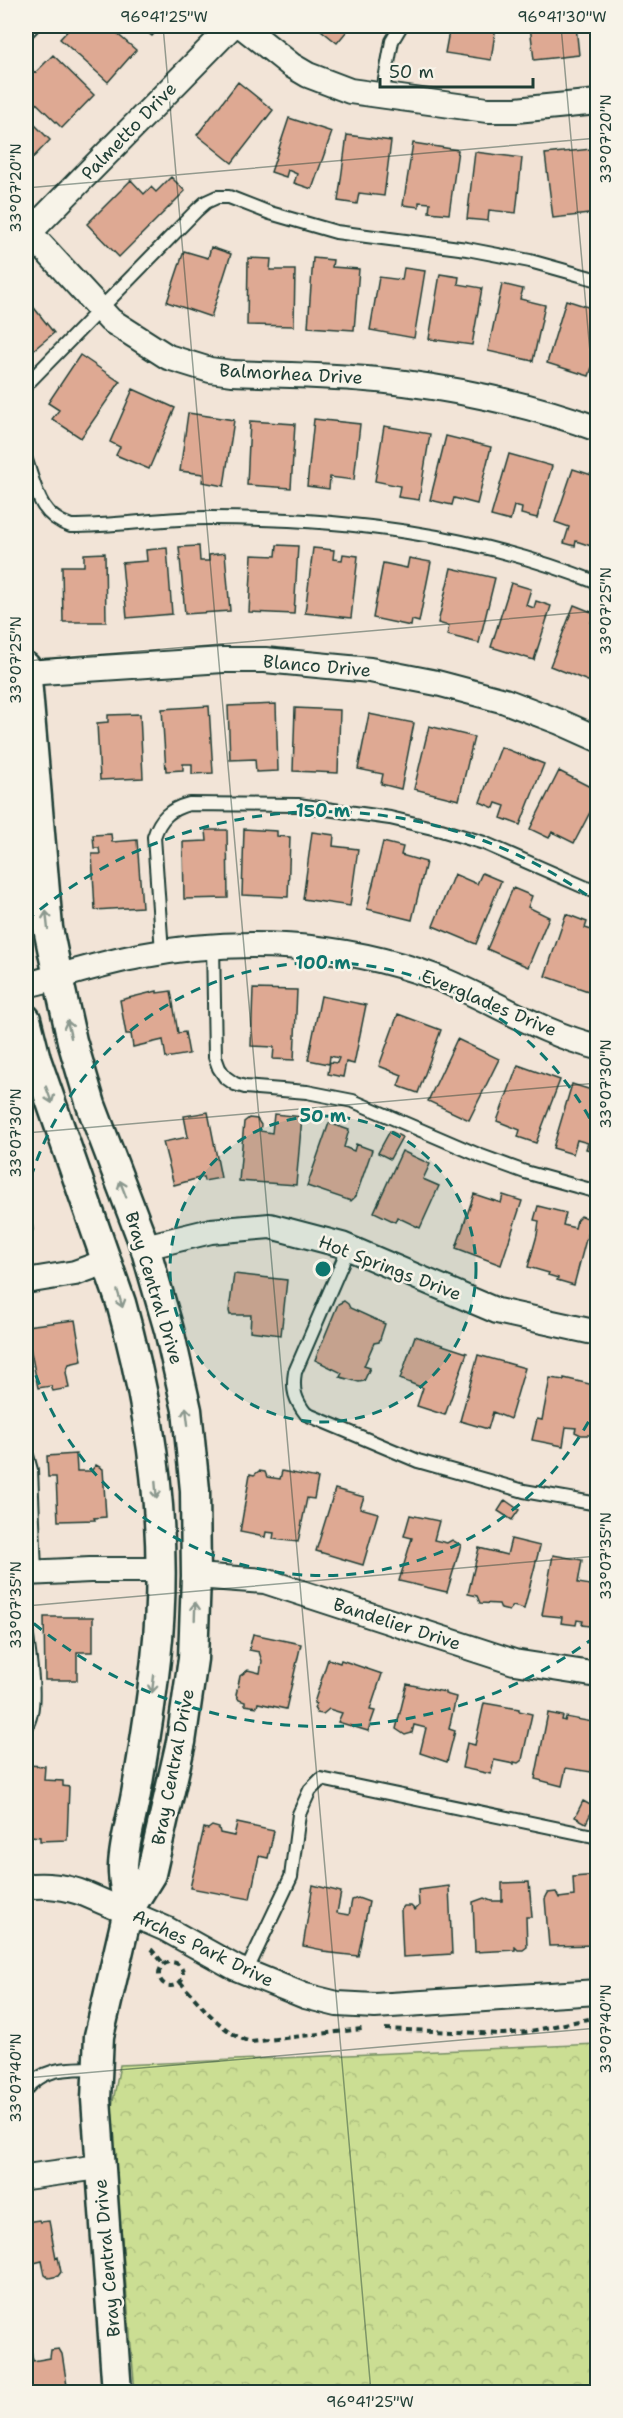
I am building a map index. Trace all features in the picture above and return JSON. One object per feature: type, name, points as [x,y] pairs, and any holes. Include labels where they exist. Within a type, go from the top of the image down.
[{"type":"street","name":"Palmetto Drive","points":[[27,234],[232,26]]},
{"type":"street","points":[[242,26],[271,51],[308,75],[350,91],[487,110],[516,110],[597,102]]},
{"type":"street","name":"Balmorhea Drive","points":[[27,234],[110,320],[168,357],[210,370],[232,373],[379,380],[452,391],[525,407],[597,429]]},
{"type":"street","name":"Blanco Drive","points":[[26,671],[223,660],[266,660],[370,670],[437,683],[505,701],[560,722],[597,740]]},
{"type":"street","name":"Bray Central Drive","points":[[26,671],[48,928],[58,977],[72,1041],[91,1105],[145,1247],[169,1330],[187,1410],[195,1490],[196,1576],[193,1659],[182,1742],[151,1874],[128,1911],[99,2036],[96,2099],[99,2167],[117,2392]]},
{"type":"street","name":"Everglades Drive","points":[[26,985],[162,952],[213,945],[291,945],[374,959],[435,978],[535,1025],[597,1047]]},
{"type":"street","name":"Bray Central Drive","points":[[26,1019],[36,1059],[108,1262],[132,1343],[147,1417],[156,1491],[160,1570],[156,1657],[145,1744],[123,1866],[128,1911]]},
{"type":"street","name":"Hot Springs Drive","points":[[145,1247],[211,1231],[270,1226],[349,1247],[497,1311],[597,1333]]},
{"type":"street","points":[[26,1281],[75,1273],[108,1262]]},
{"type":"street","points":[[30,1572],[160,1570]]},
{"type":"street","name":"Bandelier Drive","points":[[196,1576],[265,1581],[514,1662],[597,1675]]},
{"type":"street","name":"Arches Park Drive","points":[[26,1887],[75,1890],[128,1911],[193,1942],[246,1972],[305,1996],[337,2004],[375,2006],[597,1992]]},
{"type":"street","points":[[26,2177],[99,2167]]},
{"type":"lane","points":[[26,33],[33,26]]},
{"type":"lane","points":[[382,96],[392,41],[401,26]]},
{"type":"lane","points":[[26,386],[206,202],[218,197],[229,196],[270,213],[336,232],[467,249],[530,261],[597,280]]},
{"type":"lane","points":[[26,460],[45,510],[59,522],[71,526],[205,518],[269,519],[364,525],[455,540],[521,557],[597,584]]},
{"type":"lane","points":[[162,952],[154,837],[158,825],[166,814],[176,807],[189,804],[298,805],[390,818],[484,843],[597,894]]},
{"type":"lane","points":[[213,945],[215,1057],[225,1077],[235,1084],[245,1087],[307,1092],[353,1101],[481,1156],[525,1172],[597,1191]]},
{"type":"lane","points":[[349,1247],[294,1372],[292,1387],[296,1401],[306,1414],[418,1461],[524,1491],[597,1504]]},
{"type":"lane","points":[[26,1452],[31,1470],[30,1572]]},
{"type":"lane","points":[[26,1628],[32,1710],[26,1726]]},
{"type":"lane","points":[[246,1972],[291,1877],[299,1814],[310,1790],[321,1779],[597,1837]]},
{"type":"lane","points":[[26,2090],[33,2080],[56,2069],[97,2068]]},
{"type":"path","points":[[173,1962],[181,1968],[182,1978],[175,1985],[169,1986],[160,1980],[160,1969],[164,1964],[173,1962]]},
{"type":"green space","points":[[597,2044],[597,2392],[135,2392],[111,2112],[120,2065]]},
{"type":"building","points":[[72,26],[108,26],[136,50],[108,82],[60,39]]},
{"type":"building","points":[[139,26],[161,26],[152,36]]},
{"type":"building","points":[[316,26],[345,26],[343,28],[347,31],[337,43]]},
{"type":"building","points":[[450,26],[496,26],[491,60],[445,53]]},
{"type":"building","points":[[530,26],[576,26],[579,55],[534,60]]},
{"type":"building","points":[[53,55],[94,95],[62,128],[26,93],[26,73],[30,68],[35,73]]},
{"type":"building","points":[[238,82],[273,110],[232,163],[197,135]]},
{"type":"building","points":[[26,116],[50,140],[26,165]]},
{"type":"building","points":[[289,118],[332,132],[312,189],[294,183],[297,174],[288,170],[286,177],[271,172]]},
{"type":"building","points":[[347,135],[391,141],[384,196],[359,193],[357,204],[338,201]]},
{"type":"building","points":[[413,143],[458,150],[449,214],[429,212],[430,203],[419,202],[419,207],[403,205]]},
{"type":"building","points":[[591,149],[598,213],[553,218],[545,154]]},
{"type":"building","points":[[475,152],[522,158],[516,213],[489,210],[488,221],[467,219]]},
{"type":"building","points":[[171,177],[185,191],[119,257],[87,224],[131,180],[144,194],[151,187],[156,192]]},
{"type":"building","points":[[211,247],[231,254],[211,317],[167,302],[184,251],[208,258]]},
{"type":"building","points":[[248,258],[271,259],[270,270],[295,270],[294,326],[247,325]]},
{"type":"building","points":[[313,258],[333,260],[332,267],[359,269],[354,330],[308,327]]},
{"type":"building","points":[[404,268],[425,271],[414,338],[370,330],[379,277],[402,280]]},
{"type":"building","points":[[440,274],[459,277],[458,284],[482,288],[472,345],[429,339]]},
{"type":"building","points":[[502,284],[523,289],[520,299],[545,305],[533,361],[488,351]]},
{"type":"building","points":[[26,300],[54,333],[26,356]]},
{"type":"building","points":[[566,300],[597,310],[594,319],[598,320],[598,350],[589,376],[547,363]]},
{"type":"building","points":[[80,355],[120,382],[81,438],[52,419],[59,410],[48,403]]},
{"type":"building","points":[[133,389],[175,408],[149,469],[116,455],[120,447],[110,442]]},
{"type":"building","points":[[188,413],[234,420],[224,486],[202,482],[203,474],[180,471]]},
{"type":"building","points":[[314,419],[360,424],[354,480],[330,477],[329,489],[307,486]]},
{"type":"building","points":[[250,421],[295,424],[291,488],[247,485]]},
{"type":"building","points":[[384,426],[430,434],[419,500],[398,497],[400,486],[375,481]]},
{"type":"building","points":[[446,436],[491,447],[477,504],[454,498],[452,505],[430,500]]},
{"type":"building","points":[[509,454],[552,466],[537,518],[521,514],[522,508],[514,506],[510,521],[491,516]]},
{"type":"building","points":[[573,469],[598,477],[598,535],[594,547],[576,541],[575,546],[564,543],[569,527],[555,522]]},
{"type":"building","points":[[277,545],[298,546],[294,614],[249,612],[252,555],[276,556]]},
{"type":"building","points":[[199,546],[200,561],[209,561],[209,555],[225,553],[230,611],[185,614],[179,547]]},
{"type":"building","points":[[167,548],[172,614],[127,618],[122,563],[147,561],[146,550]]},
{"type":"building","points":[[313,548],[334,550],[333,559],[342,560],[343,554],[358,556],[351,618],[305,613]]},
{"type":"building","points":[[105,553],[106,622],[63,622],[62,566],[84,566],[84,554]]},
{"type":"building","points":[[409,558],[431,562],[419,622],[412,620],[411,626],[373,618],[383,563],[407,568]]},
{"type":"building","points":[[451,568],[495,578],[479,643],[447,635],[449,626],[438,623]]},
{"type":"building","points":[[511,583],[531,589],[526,605],[534,608],[536,601],[551,606],[534,660],[491,647]]},
{"type":"building","points":[[574,605],[594,613],[591,623],[598,626],[598,670],[593,683],[550,666]]},
{"type":"building","points":[[276,704],[278,771],[256,772],[255,759],[230,760],[228,706]]},
{"type":"building","points":[[209,706],[213,773],[192,774],[192,764],[183,764],[183,770],[166,771],[162,709]]},
{"type":"building","points":[[295,708],[340,710],[338,773],[293,771]]},
{"type":"building","points":[[140,714],[143,778],[100,780],[97,723],[108,722],[108,715]]},
{"type":"building","points":[[369,714],[414,723],[401,789],[381,784],[383,774],[358,769]]},
{"type":"building","points":[[429,726],[474,737],[459,800],[414,789]]},
{"type":"building","points":[[501,747],[544,764],[520,825],[501,818],[505,806],[496,803],[494,808],[480,802]]},
{"type":"building","points":[[559,771],[598,791],[598,797],[574,843],[552,832],[549,838],[530,829]]},
{"type":"building","points":[[244,829],[277,831],[277,836],[290,837],[288,897],[242,895]]},
{"type":"building","points":[[206,830],[227,830],[228,898],[184,899],[183,842],[207,841]]},
{"type":"building","points":[[312,832],[334,835],[333,846],[358,849],[350,906],[303,899]]},
{"type":"building","points":[[111,834],[112,842],[137,840],[142,907],[95,910],[92,854],[100,854],[99,848],[94,848],[93,835]]},
{"type":"building","points":[[383,842],[403,847],[401,855],[426,862],[412,920],[367,909]]},
{"type":"building","points":[[482,873],[501,881],[476,944],[433,926],[454,874],[477,884]]},
{"type":"building","points":[[513,888],[532,896],[528,907],[549,917],[528,967],[487,949]]},
{"type":"building","points":[[566,914],[587,922],[585,928],[598,932],[598,964],[588,991],[545,976]]},
{"type":"building","points":[[253,989],[297,990],[294,1060],[273,1059],[274,1047],[251,1046]]},
{"type":"building","points":[[157,991],[157,993],[171,991],[178,1033],[185,1032],[189,1054],[166,1058],[163,1040],[133,1047],[131,1034],[126,1034],[120,1000]]},
{"type":"building","points":[[321,996],[366,1005],[354,1064],[346,1062],[343,1077],[328,1074],[330,1062],[337,1063],[339,1058],[330,1056],[329,1064],[308,1060]]},
{"type":"building","points":[[398,1014],[441,1030],[418,1093],[398,1086],[402,1075],[379,1066]]},
{"type":"building","points":[[457,1039],[499,1059],[469,1120],[428,1101]]},
{"type":"building","points":[[518,1065],[560,1080],[536,1143],[518,1137],[520,1130],[497,1121]]},
{"type":"building","points":[[572,1084],[598,1092],[598,1152],[586,1149],[588,1143],[577,1140],[573,1154],[553,1148]]},
{"type":"building","points":[[208,1112],[221,1178],[204,1181],[203,1177],[174,1185],[163,1142],[188,1137],[184,1116]]},
{"type":"building","points":[[274,1114],[302,1117],[296,1185],[239,1181],[244,1122],[249,1118],[257,1119],[261,1125],[260,1131],[272,1133]]},
{"type":"building","points":[[329,1123],[349,1130],[344,1147],[354,1151],[356,1144],[372,1150],[356,1196],[351,1201],[307,1186]]},
{"type":"building","points":[[390,1131],[402,1137],[390,1159],[378,1153]]},
{"type":"building","points":[[402,1151],[430,1164],[423,1179],[439,1186],[420,1228],[397,1217],[395,1222],[374,1212]]},
{"type":"building","points":[[26,1173],[33,1230],[26,1231]]},
{"type":"building","points":[[474,1194],[501,1203],[503,1195],[522,1201],[501,1265],[456,1248]]},
{"type":"building","points":[[538,1206],[566,1213],[563,1225],[575,1228],[581,1216],[588,1218],[590,1224],[574,1285],[557,1280],[558,1278],[548,1275],[549,1273],[528,1267],[537,1235],[539,1221],[534,1220]]},
{"type":"building","points":[[234,1274],[287,1280],[281,1335],[250,1331],[251,1315],[230,1315]]},
{"type":"building","points":[[344,1301],[350,1308],[385,1324],[379,1342],[374,1343],[364,1366],[370,1368],[364,1381],[359,1382],[340,1377],[342,1373],[315,1360],[338,1304]]},
{"type":"building","points":[[75,1320],[82,1361],[69,1364],[66,1372],[69,1388],[53,1391],[51,1386],[38,1388],[26,1326]]},
{"type":"building","points":[[415,1336],[467,1353],[445,1415],[417,1406],[423,1388],[400,1379]]},
{"type":"building","points":[[478,1355],[525,1368],[510,1419],[493,1412],[488,1429],[460,1421]]},
{"type":"building","points":[[550,1378],[564,1380],[564,1378],[598,1386],[598,1411],[593,1435],[581,1435],[575,1432],[576,1428],[566,1427],[563,1446],[532,1440],[537,1419],[542,1420]]},
{"type":"building","points":[[76,1454],[77,1471],[91,1471],[96,1465],[103,1469],[106,1517],[94,1518],[95,1520],[58,1521],[56,1477],[48,1477],[47,1456]]},
{"type":"building","points":[[259,1471],[265,1472],[267,1477],[280,1479],[282,1471],[318,1478],[314,1499],[307,1498],[298,1542],[273,1539],[274,1533],[266,1532],[265,1537],[240,1532],[250,1474],[254,1475]]},
{"type":"building","points":[[335,1489],[364,1497],[360,1508],[378,1513],[363,1565],[316,1551]]},
{"type":"building","points":[[505,1500],[519,1510],[512,1520],[498,1511]]},
{"type":"building","points":[[410,1515],[439,1521],[434,1540],[447,1543],[452,1540],[461,1545],[447,1592],[399,1581],[412,1538],[404,1536]]},
{"type":"building","points":[[511,1539],[540,1546],[524,1609],[513,1606],[509,1611],[501,1609],[499,1604],[480,1603],[477,1596],[468,1594],[479,1548],[507,1555]]},
{"type":"building","points":[[553,1555],[582,1560],[578,1583],[590,1585],[592,1571],[598,1568],[597,1627],[582,1625],[583,1621],[577,1620],[576,1625],[561,1623],[562,1617],[542,1615]]},
{"type":"building","points":[[44,1617],[93,1617],[93,1652],[77,1652],[77,1680],[45,1680]]},
{"type":"building","points":[[253,1634],[301,1644],[286,1709],[258,1703],[257,1707],[245,1705],[245,1702],[239,1700],[236,1695],[240,1676],[248,1670],[260,1673],[262,1661],[259,1652],[249,1650]]},
{"type":"building","points":[[328,1659],[340,1663],[341,1660],[382,1674],[370,1710],[375,1711],[368,1731],[338,1722],[342,1713],[329,1709],[323,1714],[317,1713],[314,1708]]},
{"type":"building","points":[[407,1684],[445,1692],[445,1694],[456,1697],[449,1729],[455,1731],[447,1762],[420,1753],[426,1728],[414,1725],[412,1733],[405,1735],[396,1729]]},
{"type":"building","points":[[484,1703],[519,1709],[519,1711],[532,1714],[522,1760],[514,1764],[494,1760],[491,1774],[462,1768],[467,1743],[475,1745]]},
{"type":"building","points":[[548,1713],[563,1716],[562,1720],[565,1721],[566,1717],[598,1723],[598,1738],[591,1772],[566,1768],[562,1786],[535,1779]]},
{"type":"building","points":[[26,1765],[45,1766],[44,1780],[63,1781],[63,1786],[69,1787],[67,1840],[40,1841],[40,1837],[31,1836],[31,1840],[26,1840]]},
{"type":"building","points":[[583,1801],[594,1807],[586,1823],[575,1817]]},
{"type":"building","points":[[237,1823],[274,1831],[268,1858],[259,1856],[250,1899],[190,1888],[204,1828],[208,1829],[212,1826],[219,1828],[220,1833],[234,1836]]},
{"type":"building","points":[[598,1875],[598,1897],[594,1897],[598,1945],[549,1946],[545,1899],[548,1893],[556,1892],[559,1898],[574,1896],[573,1877]]},
{"type":"building","points":[[529,1882],[532,1917],[526,1917],[527,1947],[523,1950],[515,1947],[515,1950],[475,1952],[473,1902],[484,1898],[491,1901],[502,1901],[502,1883]]},
{"type":"building","points":[[313,1885],[341,1892],[337,1913],[349,1915],[352,1900],[358,1898],[369,1902],[358,1956],[323,1952],[323,1950],[303,1946]]},
{"type":"building","points":[[449,1886],[452,1954],[403,1957],[401,1910],[404,1906],[411,1906],[415,1910],[419,1906],[418,1890]]},
{"type":"building","points":[[39,2220],[40,2222],[49,2221],[61,2272],[58,2276],[49,2278],[45,2275],[42,2261],[30,2264],[34,2285],[26,2287],[26,2222]]},
{"type":"building","points":[[59,2349],[62,2354],[68,2392],[26,2392],[26,2351],[31,2350],[33,2361],[50,2358],[51,2350]]}]
